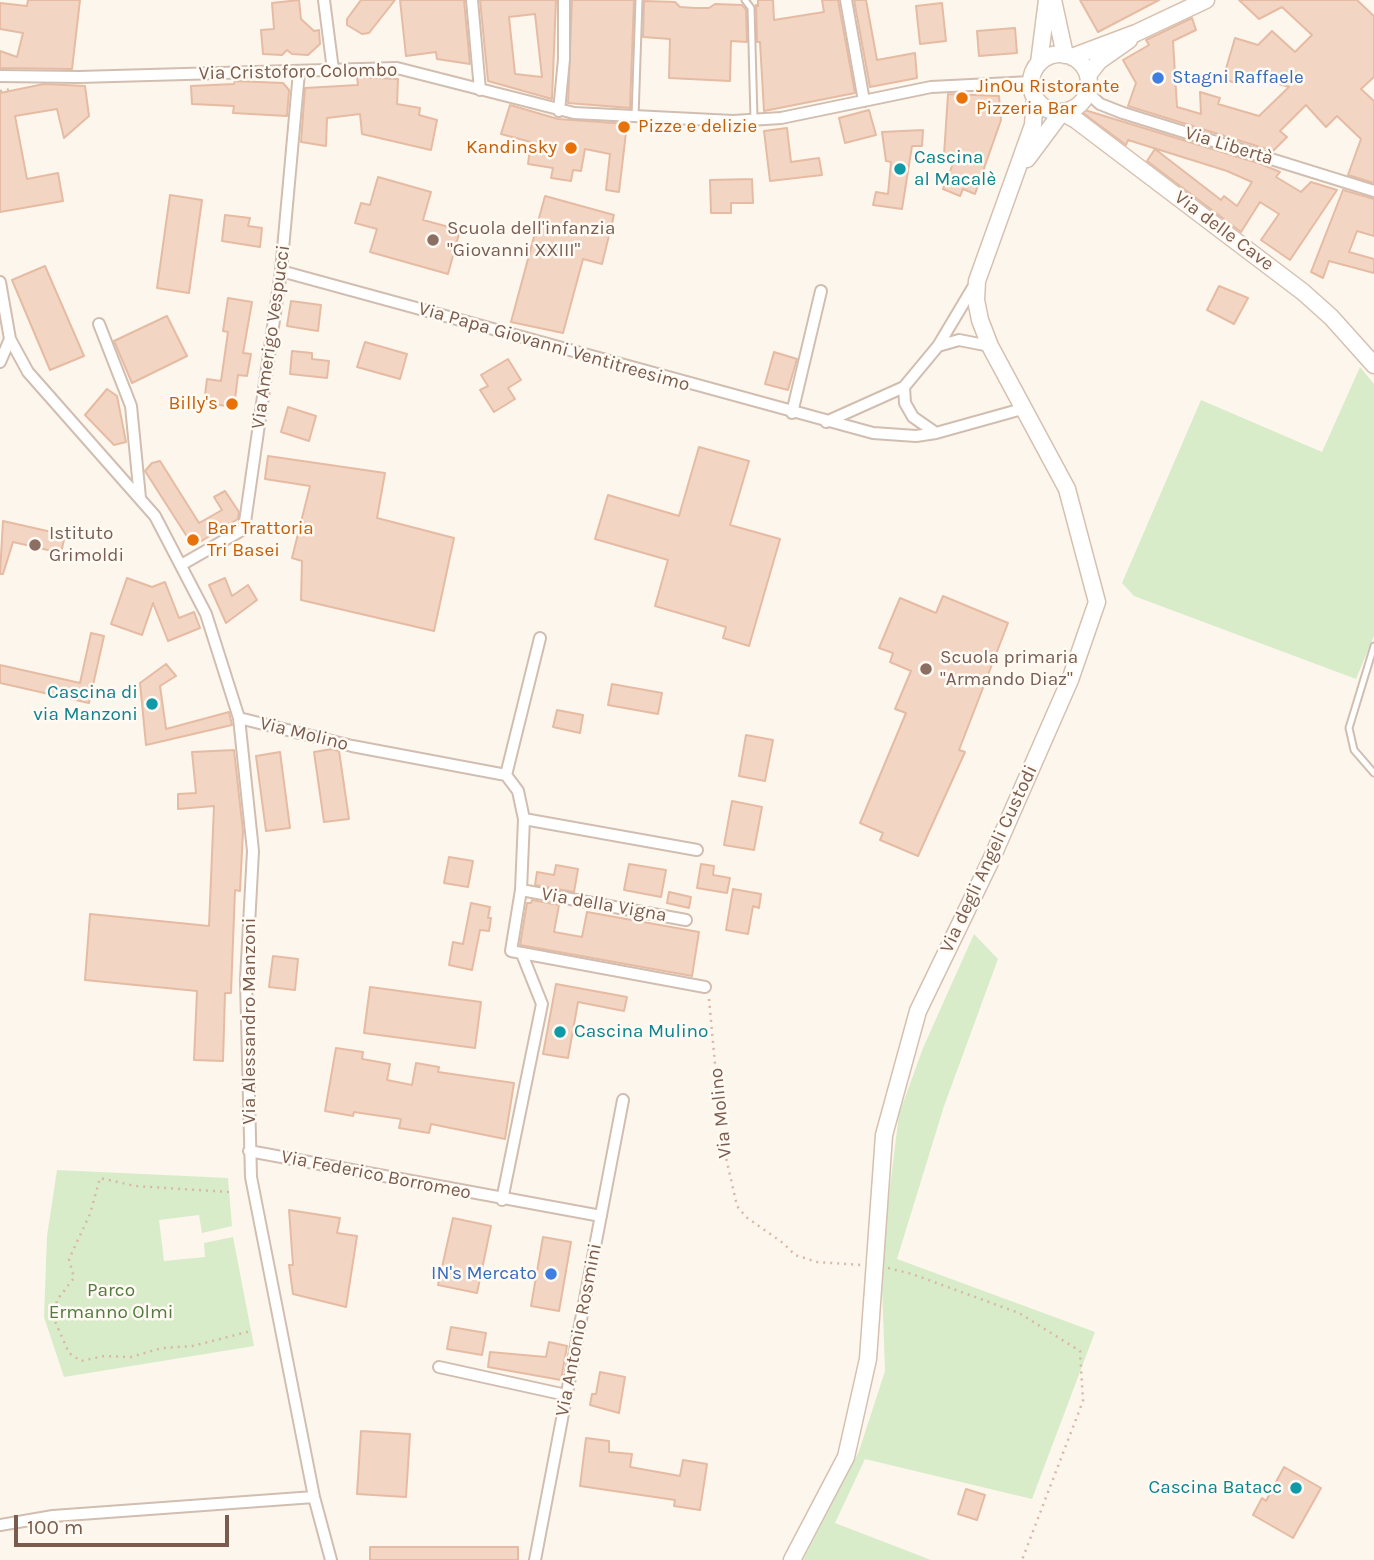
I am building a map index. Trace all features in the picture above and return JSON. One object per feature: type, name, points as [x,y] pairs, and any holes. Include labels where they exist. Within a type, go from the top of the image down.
[{"type":"street","points":[[324,0],[333,70]]},
{"type":"street","points":[[472,0],[480,90]]},
{"type":"street","points":[[559,111],[564,59],[564,0]]},
{"type":"street","points":[[846,0],[864,101]]},
{"type":"street","points":[[1047,0],[1033,90],[1047,109],[1062,112],[1079,106],[1088,93],[1088,75],[1099,61],[1139,32]]},
{"type":"street","points":[[1053,0],[1068,56],[1088,75]]},
{"type":"street","points":[[1039,64],[1055,55],[1068,56],[1139,32],[1206,0]]},
{"type":"street","name":"Via Cristoforo Colombo","points":[[0,76],[16,78],[405,69],[559,111],[754,121],[949,85],[1033,90]]},
{"type":"street","name":"Via Amerigo Vespucci","points":[[181,565],[244,528],[281,271],[299,72]]},
{"type":"street","name":"Via degli Angeli Custodi","points":[[792,1560],[846,1457],[867,1359],[884,1135],[918,1011],[990,860],[1070,680],[1097,602],[1067,489],[1022,410],[980,320],[977,281],[1033,125],[1033,90]]},
{"type":"street","name":"Via Libertà","points":[[1088,93],[1100,104],[1123,113],[1374,191]]},
{"type":"street","name":"Via degli Angeli Custodi","points":[[1016,176],[1062,112]]},
{"type":"street","name":"Via delle Cave","points":[[1062,112],[1099,135],[1303,292],[1331,317],[1374,365]]},
{"type":"street","name":"Via Papa Giovanni Ventitreesimo","points":[[281,271],[873,433],[916,436],[936,433],[1022,410]]},
{"type":"street","points":[[826,422],[904,387],[937,346],[977,281]]},
{"type":"street","name":"Via Alessandro Manzoni","points":[[0,282],[10,339],[28,372],[155,516],[206,614],[239,718],[253,852],[246,980],[251,1177],[314,1497],[331,1560]]},
{"type":"street","points":[[792,413],[821,290]]},
{"type":"street","points":[[99,324],[131,406],[140,498]]},
{"type":"street","points":[[0,362],[10,339]]},
{"type":"street","points":[[937,346],[959,340],[990,346]]},
{"type":"street","points":[[904,387],[905,402],[913,417],[936,433]]},
{"type":"street","points":[[540,638],[506,775],[518,791],[524,819],[521,890],[511,951],[705,987]]},
{"type":"street","name":"Via Molino","points":[[239,718],[352,746],[506,775]]},
{"type":"street","points":[[524,819],[697,850]]},
{"type":"street","name":"Via della Vigna","points":[[521,890],[686,920]]},
{"type":"street","points":[[502,1200],[542,1004],[522,954]]},
{"type":"street","name":"Via Antonio Rosmini","points":[[535,1560],[623,1100]]},
{"type":"street","name":"Via Federico Borromeo","points":[[249,1151],[502,1200],[601,1216]]},
{"type":"street","points":[[439,1367],[566,1395]]},
{"type":"street","points":[[0,1525],[53,1516],[314,1497]]},
{"type":"lane","points":[[635,117],[639,0]]},
{"type":"lane","points":[[745,0],[751,8],[754,121]]},
{"type":"lane","points":[[1374,646],[1349,728],[1354,751],[1374,773]]},
{"type":"path","name":"Via Molino","points":[[705,987],[712,1006],[722,1140],[737,1206],[746,1217],[783,1243],[795,1255],[817,1262],[875,1266],[912,1274],[1019,1313],[1080,1351],[1083,1401],[1021,1560]]},
{"type":"path","points":[[229,1192],[135,1186],[100,1178],[90,1214],[69,1259],[74,1278],[57,1300],[54,1319],[69,1353],[81,1361],[104,1356],[131,1357],[162,1348],[193,1346],[251,1331]]},
{"type":"green space","points":[[1360,367],[1374,384],[1374,636],[1356,679],[1134,596],[1122,583],[1201,400],[1322,452]]},
{"type":"green space","points":[[974,934],[998,959],[944,1106],[897,1259],[1095,1332],[1032,1499],[865,1459],[835,1523],[931,1560],[803,1560],[859,1451],[885,1371],[881,1259],[899,1114],[923,1048]]},
{"type":"green space","name":"Parco Ermanno Olmi","points":[[57,1170],[228,1178],[232,1226],[202,1233],[199,1215],[159,1220],[164,1261],[205,1257],[204,1243],[233,1237],[254,1346],[64,1377],[44,1317],[47,1236]]},
{"type":"building","points":[[28,0],[80,0],[72,69],[0,68],[0,51],[17,57],[23,33],[0,29],[0,3],[27,6]]},
{"type":"building","points":[[299,0],[301,19],[314,31],[319,30],[320,44],[308,55],[292,54],[287,50],[282,55],[263,54],[261,30],[274,29],[272,3]]},
{"type":"building","points":[[361,0],[395,0],[369,33],[362,34],[347,25],[347,19]]},
{"type":"building","points":[[400,0],[464,0],[470,64],[437,59],[436,52],[406,56]]},
{"type":"building","points":[[480,0],[556,0],[552,99],[488,81]],"holes":[[[535,14],[542,77],[515,74],[509,17]]]},
{"type":"building","points":[[572,0],[634,0],[630,108],[568,103]]},
{"type":"building","points":[[758,0],[773,0],[774,20],[824,12],[822,0],[838,0],[855,93],[764,111],[760,42],[757,42]]},
{"type":"building","points":[[854,0],[866,0],[877,60],[915,53],[917,78],[870,87]]},
{"type":"building","points":[[1080,0],[1159,0],[1098,32]]},
{"type":"building","points":[[1239,0],[1357,0],[1374,16],[1374,77],[1361,89],[1374,101],[1374,183],[1348,175],[1361,139],[1337,116],[1326,127],[1306,105],[1280,131],[1287,137],[1273,151],[1128,106],[1136,83],[1123,60],[1149,45],[1146,40],[1192,18],[1196,30],[1173,41],[1177,107],[1201,114],[1200,92],[1220,98],[1218,104],[1259,116],[1289,87],[1239,72],[1236,83],[1223,79],[1235,38],[1258,45],[1272,31],[1295,52],[1312,35],[1282,7],[1259,19]]},
{"type":"building","points":[[644,1],[675,2],[680,7],[695,8],[709,8],[715,4],[742,5],[746,10],[747,42],[731,41],[730,81],[669,78],[670,39],[643,37]]},
{"type":"building","points":[[942,3],[946,41],[920,44],[916,6]]},
{"type":"building","points":[[1015,28],[1017,53],[979,56],[977,31]]},
{"type":"building","points":[[357,77],[398,79],[397,104],[420,108],[419,115],[437,120],[431,150],[362,134],[360,114],[327,118],[326,146],[301,142],[305,88],[358,85]]},
{"type":"building","points":[[235,81],[283,83],[289,90],[287,116],[233,113],[234,106],[192,104],[191,86],[234,84]]},
{"type":"building","points":[[44,84],[85,86],[89,116],[64,138],[57,109],[15,116],[27,179],[58,173],[63,201],[0,212],[0,93]]},
{"type":"building","points":[[948,94],[999,96],[1001,120],[975,194],[963,189],[960,196],[943,189],[954,161],[944,155]]},
{"type":"building","points":[[510,105],[558,119],[627,124],[619,192],[606,190],[610,154],[585,149],[581,171],[573,170],[571,181],[551,178],[553,168],[528,164],[531,142],[501,134]]},
{"type":"building","points":[[1075,107],[1261,164],[1280,172],[1276,177],[1301,192],[1311,182],[1337,190],[1290,260],[1261,240],[1279,214],[1260,202],[1241,232],[1147,161],[1155,149],[1221,200],[1224,196],[1237,206],[1252,182],[1227,171],[1128,140],[1126,145]]},
{"type":"building","points":[[869,110],[876,135],[845,143],[839,118]]},
{"type":"building","points":[[787,128],[791,162],[819,158],[822,175],[770,181],[764,131]]},
{"type":"building","name":"Cascina al Macalè","points":[[923,130],[922,146],[912,146],[902,209],[873,205],[876,192],[888,194],[891,162],[886,161],[882,132]]},
{"type":"building","points":[[378,177],[431,192],[423,220],[460,230],[448,274],[370,252],[377,229],[355,223],[361,203],[370,205]]},
{"type":"building","points":[[752,179],[753,203],[731,203],[731,213],[711,213],[710,180]]},
{"type":"building","points":[[1343,190],[1374,199],[1374,236],[1357,231],[1349,252],[1374,259],[1374,273],[1329,261],[1323,278],[1311,272]]},
{"type":"building","points":[[170,195],[202,200],[189,293],[157,288]]},
{"type":"building","points":[[545,196],[614,215],[602,264],[583,259],[563,333],[511,322]]},
{"type":"building","points":[[225,215],[250,218],[248,226],[262,228],[260,247],[222,241]]},
{"type":"building","points":[[45,266],[84,356],[50,370],[12,280]]},
{"type":"building","points":[[1219,286],[1248,298],[1234,324],[1207,310]]},
{"type":"building","points":[[228,298],[252,302],[243,353],[251,354],[247,376],[238,375],[234,407],[204,403],[207,379],[221,381],[228,332],[223,331]]},
{"type":"building","points":[[291,301],[321,305],[318,331],[287,326]]},
{"type":"building","points":[[167,316],[187,356],[132,383],[114,341]]},
{"type":"building","points":[[365,342],[407,354],[400,379],[357,367]]},
{"type":"building","points":[[292,351],[312,353],[312,359],[329,361],[327,378],[290,374]]},
{"type":"building","points":[[774,352],[797,359],[788,390],[765,384]]},
{"type":"building","points":[[508,359],[521,380],[508,388],[515,399],[494,412],[480,390],[488,386],[481,375]]},
{"type":"building","points":[[107,389],[117,396],[126,442],[114,445],[85,415]]},
{"type":"building","points":[[288,407],[316,416],[309,441],[281,432]]},
{"type":"building","points":[[699,447],[749,461],[730,525],[780,539],[749,646],[723,638],[726,627],[655,606],[668,560],[595,539],[608,495],[679,516]]},
{"type":"building","points":[[268,456],[385,473],[377,518],[454,538],[434,631],[301,600],[302,561],[292,558],[310,486],[265,479]]},
{"type":"building","points":[[160,461],[199,523],[222,510],[214,497],[225,491],[239,512],[238,519],[193,546],[145,471],[152,463]]},
{"type":"building","points":[[3,521],[65,535],[61,553],[13,542],[3,574],[0,574]]},
{"type":"building","points":[[127,578],[152,587],[165,582],[179,618],[194,612],[200,628],[168,641],[153,603],[142,635],[111,624]]},
{"type":"building","points":[[225,578],[232,596],[248,585],[257,600],[226,623],[209,585]]},
{"type":"building","points":[[943,596],[1008,623],[959,750],[965,752],[918,856],[880,840],[883,833],[860,823],[906,713],[895,709],[911,671],[890,662],[893,653],[879,648],[900,598],[936,613]]},
{"type":"building","points":[[91,633],[104,636],[89,703],[0,683],[0,665],[80,683]]},
{"type":"building","name":"Cascina di via Manzoni","points":[[166,664],[176,676],[160,686],[166,729],[229,712],[232,725],[146,745],[140,683]]},
{"type":"building","points":[[612,684],[662,693],[658,714],[608,705]]},
{"type":"building","points":[[557,710],[583,715],[580,733],[553,727]]},
{"type":"building","points":[[746,735],[773,740],[765,781],[739,776]]},
{"type":"building","points":[[332,749],[339,751],[349,819],[324,822],[314,752]]},
{"type":"building","points":[[234,750],[243,831],[240,891],[235,890],[231,993],[225,993],[223,1061],[194,1060],[197,991],[85,980],[90,914],[209,926],[214,806],[178,809],[178,794],[196,793],[192,752]]},
{"type":"building","points":[[280,752],[290,828],[266,831],[256,756]]},
{"type":"building","points":[[732,801],[762,807],[754,850],[724,845]]},
{"type":"building","points":[[449,857],[473,861],[468,887],[444,883]]},
{"type":"building","points":[[629,864],[666,870],[661,897],[624,890]]},
{"type":"building","points":[[701,864],[714,866],[713,875],[730,878],[727,893],[697,888]]},
{"type":"building","points":[[556,865],[578,869],[574,892],[535,885],[537,872],[554,875]]},
{"type":"building","points":[[733,889],[761,894],[759,908],[753,906],[748,934],[726,930]]},
{"type":"building","points":[[669,892],[691,897],[689,908],[667,903]]},
{"type":"building","points":[[532,900],[559,905],[554,932],[582,937],[587,912],[699,932],[692,976],[520,945],[527,903]]},
{"type":"building","points":[[471,903],[490,907],[488,918],[491,918],[489,931],[480,930],[472,970],[449,965],[453,942],[463,944]]},
{"type":"building","points":[[273,956],[298,959],[295,990],[269,987]]},
{"type":"building","name":"Cascina Mulino","points":[[556,984],[627,997],[624,1011],[578,1002],[568,1058],[543,1054]]},
{"type":"building","points":[[370,987],[481,1002],[475,1048],[364,1033]]},
{"type":"building","points":[[336,1048],[363,1052],[362,1059],[390,1064],[387,1080],[412,1085],[416,1063],[439,1067],[438,1072],[514,1083],[505,1139],[431,1124],[429,1133],[399,1128],[401,1119],[325,1111]]},
{"type":"building","points":[[289,1210],[340,1218],[337,1233],[357,1236],[346,1307],[293,1294],[289,1265],[293,1265]]},
{"type":"building","points":[[453,1218],[491,1226],[477,1293],[438,1285]]},
{"type":"building","name":"IN's Mercato","points":[[543,1237],[571,1242],[559,1311],[531,1306]]},
{"type":"building","points":[[451,1327],[486,1333],[482,1355],[447,1349]]},
{"type":"building","points":[[549,1342],[567,1346],[561,1380],[488,1367],[490,1352],[546,1357]]},
{"type":"building","points":[[600,1372],[625,1377],[619,1413],[590,1405],[592,1394],[596,1394]]},
{"type":"building","points":[[361,1431],[410,1434],[406,1497],[357,1494]]},
{"type":"building","points":[[586,1438],[609,1441],[609,1452],[632,1454],[630,1467],[680,1476],[683,1460],[707,1464],[700,1510],[674,1506],[675,1500],[580,1486]]},
{"type":"building","points":[[1284,1467],[1321,1488],[1293,1538],[1253,1515],[1262,1498],[1266,1501]]},
{"type":"building","points":[[966,1489],[985,1495],[977,1520],[958,1514]]},
{"type":"building","points":[[370,1547],[518,1547],[518,1560],[370,1560]]},
{"type":"place","name":"Stagni Raffaele","points":[[1158,78]]},
{"type":"place","name":"JinOu Ristorante Pizzeria Bar","points":[[962,98]]},
{"type":"place","name":"Pizze e delizie","points":[[624,127]]},
{"type":"place","name":"Kandinsky","points":[[571,148]]},
{"type":"place","name":"Cascina al Macalè","points":[[900,169]]},
{"type":"place","name":"Scuola dell'infanzia \"Giovanni XXIII\"","points":[[433,240]]},
{"type":"place","name":"Billy's","points":[[232,404]]},
{"type":"place","name":"Bar Trattoria Tri Basei","points":[[193,540]]},
{"type":"place","name":"Istituto Grimoldi","points":[[35,545]]},
{"type":"place","name":"Scuola primaria \"Armando Diaz\"","points":[[926,669]]},
{"type":"place","name":"Cascina di via Manzoni","points":[[152,704]]},
{"type":"place","name":"Cascina Mulino","points":[[560,1032]]},
{"type":"place","name":"IN's Mercato","points":[[551,1274]]},
{"type":"place","name":"Cascina Batacc","points":[[1296,1488]]}]
